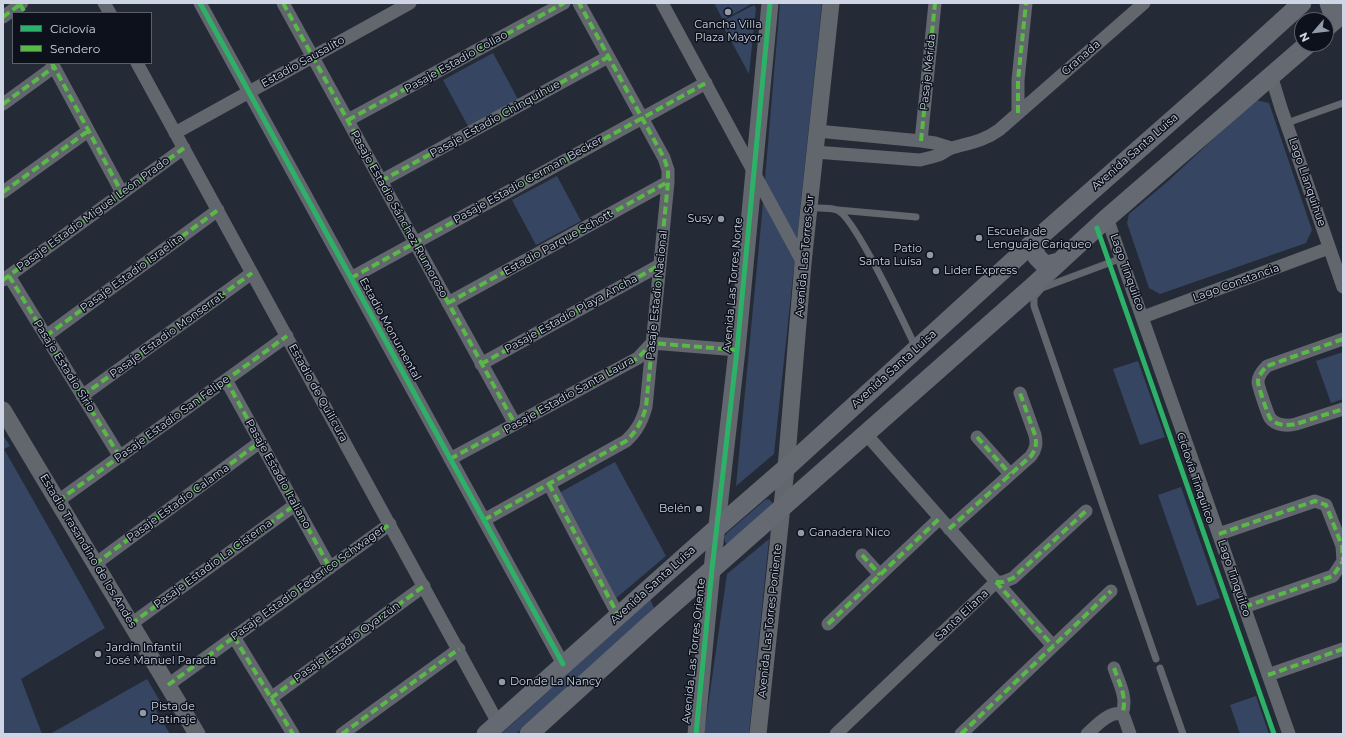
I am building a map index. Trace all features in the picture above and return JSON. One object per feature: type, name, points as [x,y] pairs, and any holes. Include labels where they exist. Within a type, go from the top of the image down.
[{"type":"main road","name":"Avenida Santa Luisa","points":[[492,728],[786,468],[1037,238],[1212,85],[1302,3]]},
{"type":"main road","points":[[529,734],[648,626],[1107,218],[1299,52]]},
{"type":"main road","points":[[1037,238],[1034,250],[1037,257],[1047,265],[1059,262]]},
{"type":"street","points":[[104,3],[109,12]]},
{"type":"street","name":"Estadio Monumental","points":[[200,3],[563,664]]},
{"type":"street","name":"Pasaje Estadio Sánchez Rumoroso","points":[[283,3],[515,424]]},
{"type":"street","name":"Estadio Sausalito","points":[[175,132],[410,3]]},
{"type":"street","name":"Pasaje Estadio Collao","points":[[348,120],[564,3]]},
{"type":"street","name":"Pasaje Estadio Nacional","points":[[484,520],[622,443],[633,434],[638,427],[643,418],[646,407],[668,170],[664,158],[579,3]]},
{"type":"street","points":[[662,3],[754,170],[803,263]]},
{"type":"street","name":"Avenida Las Torres Norte","points":[[712,569],[718,527],[770,3]]},
{"type":"street","name":"Avenida Las Torres Sur","points":[[781,508],[786,468],[803,263],[831,3]]},
{"type":"street","name":"Pasaje Mérida","points":[[921,141],[935,3]]},
{"type":"street","points":[[1018,113],[1018,80],[1026,3]]},
{"type":"street","name":"Granada","points":[[815,152],[920,160],[941,154],[951,148],[978,141],[992,135],[1144,3]]},
{"type":"street","points":[[12,12],[22,7]]},
{"type":"street","points":[[3,17],[12,12]]},
{"type":"street","name":"Pasaje Estadio Chinquihue","points":[[381,181],[608,57]]},
{"type":"street","name":"Estadio de Quilicura","points":[[138,64],[459,649],[492,728]]},
{"type":"street","points":[[3,104],[53,65],[122,193]]},
{"type":"street","name":"Lago Llanquihue","points":[[1272,75],[1286,123],[1343,287]]},
{"type":"street","name":"Pasaje Estadio German Becker","points":[[351,278],[706,83]]},
{"type":"street","points":[[3,192],[88,130]]},
{"type":"street","points":[[817,131],[921,141],[951,148]]},
{"type":"street","name":"Pasaje Estadio Miguel León Prado","points":[[6,278],[184,148]]},
{"type":"street","name":"Estadio Parque Schott","points":[[448,303],[668,182]]},
{"type":"street","name":"Pasaje Estadio Israelita","points":[[46,336],[218,210]]},
{"type":"street","name":"Lago Tinquilco","points":[[1107,218],[1143,317],[1288,734]]},
{"type":"street","name":"Lago Constancia","points":[[1143,317],[1329,248]]},
{"type":"street","name":"Pasaje Estadio Playa Ancha","points":[[481,364],[660,265]]},
{"type":"street","name":"Pasaje Estadio Monserrat","points":[[82,396],[252,273]]},
{"type":"street","name":"Pasaje Estadio Sirio","points":[[6,278],[46,336],[120,457]]},
{"type":"street","name":"Pasaje Estadio San Felipe","points":[[58,502],[287,336]]},
{"type":"street","points":[[1343,339],[1267,366],[1260,374],[1258,383],[1270,418],[1282,425],[1296,424],[1343,408]]},
{"type":"street","points":[[652,343],[736,350]]},
{"type":"street","name":"Pasaje Estadio Santa Laura","points":[[450,459],[638,358],[652,343]]},
{"type":"street","name":"Pasaje Estadio Italiano","points":[[226,380],[330,568]]},
{"type":"street","points":[[949,528],[1031,456],[1036,447],[1035,435],[1020,393]]},
{"type":"street","name":"Estadio Trasandino de los Andes","points":[[3,410],[197,734]]},
{"type":"street","name":"Santa Eliana","points":[[836,734],[996,582],[865,434]]},
{"type":"street","points":[[977,437],[1010,474]]},
{"type":"street","name":"Pasaje Estadio Calama","points":[[95,564],[260,442]]},
{"type":"street","points":[[549,484],[618,615]]},
{"type":"street","points":[[1219,534],[1315,502],[1326,505],[1342,546],[1343,561],[1333,576],[1244,607]]},
{"type":"street","name":"Pasaje Estadio La Cisterna","points":[[131,624],[295,505]]},
{"type":"street","name":"Avenida Las Torres Poniente","points":[[758,734],[781,508]]},
{"type":"street","points":[[996,582],[1003,582],[1013,578],[1086,511]]},
{"type":"street","points":[[828,624],[940,518]]},
{"type":"street","name":"Pasaje Estadio Federico Schwager","points":[[168,685],[390,524]]},
{"type":"street","points":[[862,555],[880,575]]},
{"type":"street","name":"Avenida Las Torres Oriente","points":[[696,734],[712,569]]},
{"type":"street","points":[[996,582],[1053,646]]},
{"type":"street","name":"Pasaje Estadio Oyarzún","points":[[271,698],[424,586]]},
{"type":"street","points":[[961,734],[1111,590]]},
{"type":"street","points":[[234,637],[292,734]]},
{"type":"street","points":[[342,734],[459,649]]},
{"type":"street","points":[[1268,675],[1343,649]]},
{"type":"street","points":[[1114,668],[1124,696],[1122,714],[1130,734]]},
{"type":"street","points":[[1087,734],[1104,719],[1116,714],[1122,714]]},
{"type":"lane","points":[[1286,123],[1343,103]]},
{"type":"lane","points":[[809,208],[827,208],[916,217]]},
{"type":"lane","points":[[838,210],[847,219],[862,241],[917,349]]},
{"type":"lane","points":[[1122,258],[1042,288],[1034,297],[1034,306],[1156,659]]},
{"type":"lane","points":[[1160,668],[1183,734]]},
{"type":"shaded area","name":"Cancha Villa Plaza Mayor","points":[[714,3],[750,3],[751,4],[723,20]]},
{"type":"shaded area","points":[[780,3],[822,3],[774,454],[736,486],[762,214]]},
{"type":"shaded area","points":[[754,5],[756,8],[749,74],[721,22]]},
{"type":"shaded area","points":[[493,53],[519,101],[469,128],[443,80]]},
{"type":"shaded area","points":[[1255,100],[1269,103],[1312,230],[1306,243],[1160,294],[1149,288],[1127,223],[1129,214],[1167,182]]},
{"type":"shaded area","points":[[557,176],[581,221],[536,245],[512,200]]},
{"type":"shaded area","points":[[1343,352],[1343,399],[1331,403],[1316,361]]},
{"type":"shaded area","points":[[1138,361],[1165,437],[1140,445],[1113,369]]},
{"type":"shaded area","points":[[3,435],[10,446],[4,449],[105,628],[21,679],[42,734],[3,734]]},
{"type":"shaded area","points":[[615,462],[666,556],[615,599],[559,493]]},
{"type":"shaded area","points":[[1181,487],[1220,598],[1197,606],[1158,495]]},
{"type":"shaded area","points":[[768,499],[772,502],[772,508],[729,547],[725,542],[724,537],[727,533]]},
{"type":"shaded area","points":[[769,539],[749,734],[704,734],[727,574]]},
{"type":"shaded area","points":[[650,599],[654,608],[516,734],[501,734]]},
{"type":"shaded area","points":[[147,679],[161,703],[159,707],[155,709],[170,734],[50,734]]},
{"type":"shaded area","points":[[1256,696],[1269,734],[1240,734],[1230,705]]},
{"type":"marked path","points":[[3,17],[22,3]]},
{"type":"marked path","points":[[283,3],[515,424]]},
{"type":"marked path","points":[[348,120],[564,3]]},
{"type":"marked path","points":[[484,520],[626,441],[639,426],[646,407],[668,170],[664,158],[579,3]]},
{"type":"marked path","points":[[921,141],[935,3]]},
{"type":"marked path","points":[[1018,113],[1018,80],[1026,3]]},
{"type":"marked path","points":[[20,4],[24,12]]},
{"type":"marked path","points":[[381,181],[608,57]]},
{"type":"marked path","points":[[53,64],[122,193]]},
{"type":"marked path","points":[[3,104],[54,67]]},
{"type":"marked path","points":[[351,278],[706,83]]},
{"type":"marked path","points":[[3,192],[88,131]]},
{"type":"marked path","points":[[3,280],[184,148]]},
{"type":"marked path","points":[[448,303],[668,182]]},
{"type":"marked path","points":[[46,336],[218,210]]},
{"type":"marked path","points":[[481,364],[660,265]]},
{"type":"marked path","points":[[82,396],[252,273]]},
{"type":"marked path","points":[[9,276],[120,457]]},
{"type":"marked path","points":[[58,501],[287,336]]},
{"type":"marked path","points":[[1343,339],[1267,366],[1262,371],[1258,380],[1263,400],[1270,418],[1275,423],[1286,425],[1296,424],[1343,409]]},
{"type":"marked path","points":[[450,459],[638,358],[652,343],[737,350]]},
{"type":"marked path","points":[[226,380],[330,568]]},
{"type":"marked path","points":[[949,529],[1031,456],[1034,451],[1036,446],[1035,435],[1020,393]]},
{"type":"marked path","points":[[977,437],[1010,474]]},
{"type":"marked path","points":[[95,564],[260,442]]},
{"type":"marked path","points":[[549,484],[618,615]]},
{"type":"marked path","points":[[1219,534],[1315,501],[1326,505],[1342,546],[1343,561],[1333,576],[1244,607]]},
{"type":"marked path","points":[[131,624],[295,505]]},
{"type":"marked path","points":[[996,582],[1003,582],[1013,578],[1086,511]]},
{"type":"marked path","points":[[828,624],[940,518]]},
{"type":"marked path","points":[[168,685],[390,524]]},
{"type":"marked path","points":[[862,555],[880,575]]},
{"type":"marked path","points":[[996,582],[1053,646]]},
{"type":"marked path","points":[[271,698],[424,586]]},
{"type":"marked path","points":[[961,734],[1111,591]]},
{"type":"marked path","points":[[234,637],[293,734]]},
{"type":"marked path","points":[[342,734],[459,649]]},
{"type":"marked path","points":[[1268,675],[1343,649]]},
{"type":"marked path","points":[[1114,668],[1123,696],[1124,708],[1122,714]]},
{"type":"cycle path","points":[[200,3],[563,664]]},
{"type":"cycle path","points":[[696,734],[712,569],[737,350],[770,3]]},
{"type":"cycle path","name":"Ciclovía Tinquilco","points":[[1097,228],[1274,734]]},
{"type":"place","name":"Cancha Villa Plaza Mayor","points":[[728,12]]},
{"type":"place","name":"Susy","points":[[721,219]]},
{"type":"place","name":"Escuela de Lenguaje Cariqueo","points":[[979,238]]},
{"type":"place","name":"Patio Santa Luisa","points":[[930,255]]},
{"type":"place","name":"Lider Express","points":[[936,271]]},
{"type":"place","name":"Belén","points":[[699,509]]},
{"type":"place","name":"Ganadera Nico","points":[[801,533]]},
{"type":"place","name":"Jardín Infantil José Manuel Parada","points":[[98,654]]},
{"type":"place","name":"Donde La Nancy","points":[[502,682]]},
{"type":"place","name":"Pista de Patinaje","points":[[143,713]]}]
